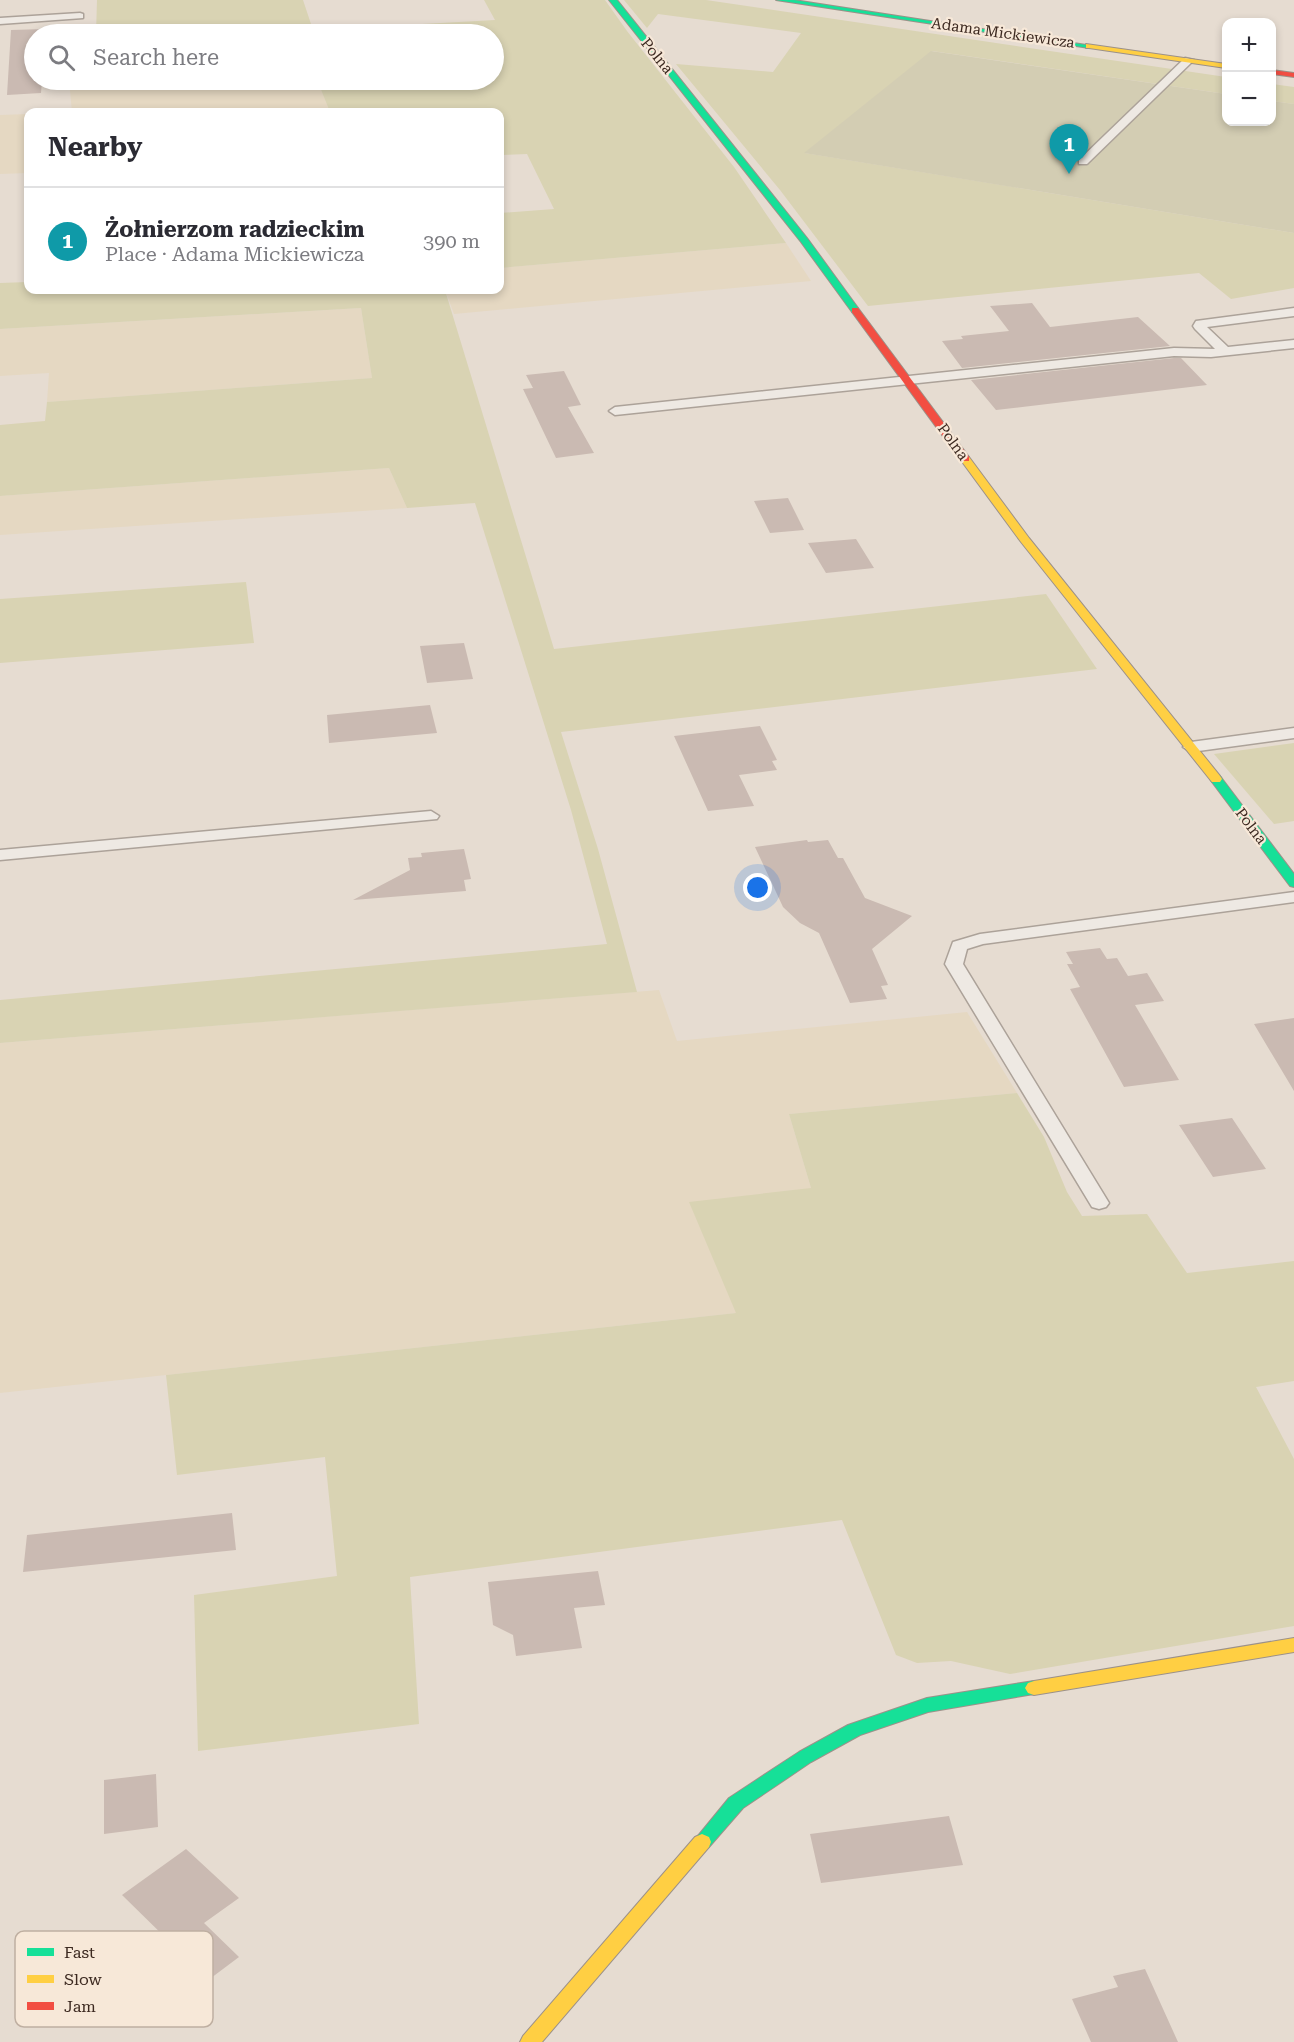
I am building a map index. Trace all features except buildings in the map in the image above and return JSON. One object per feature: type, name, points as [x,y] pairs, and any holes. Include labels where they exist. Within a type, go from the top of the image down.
[{"type":"street","name":"Polna","points":[[613,0],[804,240],[1025,540],[1191,747],[1294,882]]},
{"type":"street","name":"Adama Mickiewicza","points":[[780,0],[1222,65]]},
{"type":"street","points":[[1276,73],[1294,75]]},
{"type":"street","points":[[530,2042],[736,1803],[805,1756],[854,1730],[927,1705],[1294,1646]]},
{"type":"lane","points":[[0,21],[80,16]]},
{"type":"lane","points":[[1083,162],[1189,60]]},
{"type":"lane","points":[[1226,352],[1199,326],[1200,324],[1294,312]]},
{"type":"lane","points":[[615,411],[1174,352],[1226,352],[1294,344]]},
{"type":"lane","points":[[1191,747],[1294,733]]},
{"type":"lane","points":[[0,855],[430,816]]},
{"type":"lane","points":[[1099,1203],[954,963],[959,946],[980,939],[1294,897]]},
{"type":"shaded area","points":[[97,0],[303,0],[311,24],[96,24]]},
{"type":"shaded area","points":[[484,0],[605,0],[734,167],[786,243],[504,268],[504,213],[554,209],[527,154],[504,155],[504,108],[328,108],[321,90],[504,90],[504,24],[422,24],[495,20]]},
{"type":"shaded area","points":[[624,0],[706,0],[1222,76],[1222,93],[932,51],[805,153],[1294,233],[1294,288],[1231,299],[1199,273],[868,306],[780,190],[676,64],[773,72],[801,33],[658,14],[647,28]]},
{"type":"shaded area","points":[[931,51],[1222,93],[1222,126],[1276,126],[1276,102],[1294,104],[1294,233],[804,153]]},
{"type":"shaded area","points":[[1276,85],[1294,87],[1294,104],[1276,102]]},
{"type":"shaded area","points":[[70,90],[321,90],[328,108],[72,108]]},
{"type":"shaded area","points":[[24,114],[24,173],[0,174],[0,115]]},
{"type":"shaded area","points":[[786,243],[811,281],[454,314],[446,294],[504,294],[504,268]]},
{"type":"shaded area","points":[[24,282],[24,294],[446,294],[554,649],[1046,594],[1097,669],[561,732],[598,849],[637,992],[0,1043],[0,1000],[607,944],[571,810],[475,503],[407,508],[389,468],[0,496],[0,425],[45,421],[47,402],[372,378],[361,308],[0,329],[0,283]]},
{"type":"shaded area","points":[[361,308],[372,378],[47,402],[49,373],[0,376],[0,329]]},
{"type":"shaded area","points":[[389,468],[407,508],[0,535],[0,496]]},
{"type":"shaded area","points":[[246,582],[254,643],[0,663],[0,599]]},
{"type":"shaded area","points":[[1294,743],[1294,821],[1274,824],[1214,754]]},
{"type":"shaded area","points":[[659,990],[677,1041],[967,1012],[1017,1093],[789,1114],[811,1188],[736,1313],[0,1393],[0,1043]]},
{"type":"shaded area","points":[[1017,1093],[1044,1137],[1067,1192],[1082,1216],[1147,1214],[1187,1273],[1294,1261],[1294,1381],[1256,1387],[1294,1459],[1294,1626],[1010,1674],[951,1661],[917,1663],[896,1655],[842,1520],[410,1577],[419,1724],[198,1751],[194,1595],[337,1576],[325,1457],[177,1475],[166,1375],[736,1313],[689,1202],[811,1188],[789,1114]]},
{"type":"traffic: fast","points":[[613,0],[804,240],[855,310]]},
{"type":"traffic: fast","points":[[780,0],[1089,46]]},
{"type":"traffic: fast","points":[[1216,779],[1294,883]]},
{"type":"traffic: fast","points":[[702,1842],[736,1803],[805,1757],[854,1730],[927,1705],[1034,1688]]},
{"type":"traffic: slow","points":[[1089,46],[1222,65]]},
{"type":"traffic: slow","points":[[965,459],[1025,540],[1216,779]]},
{"type":"traffic: slow","points":[[1034,1688],[1294,1645]]},
{"type":"traffic: slow","points":[[530,2042],[702,1842]]},
{"type":"traffic: jam","points":[[1276,73],[1294,75]]},
{"type":"traffic: jam","points":[[855,310],[965,459]]},
{"type":"place","name":"Żołnierzom radzieckim","points":[[1069,174]]}]
